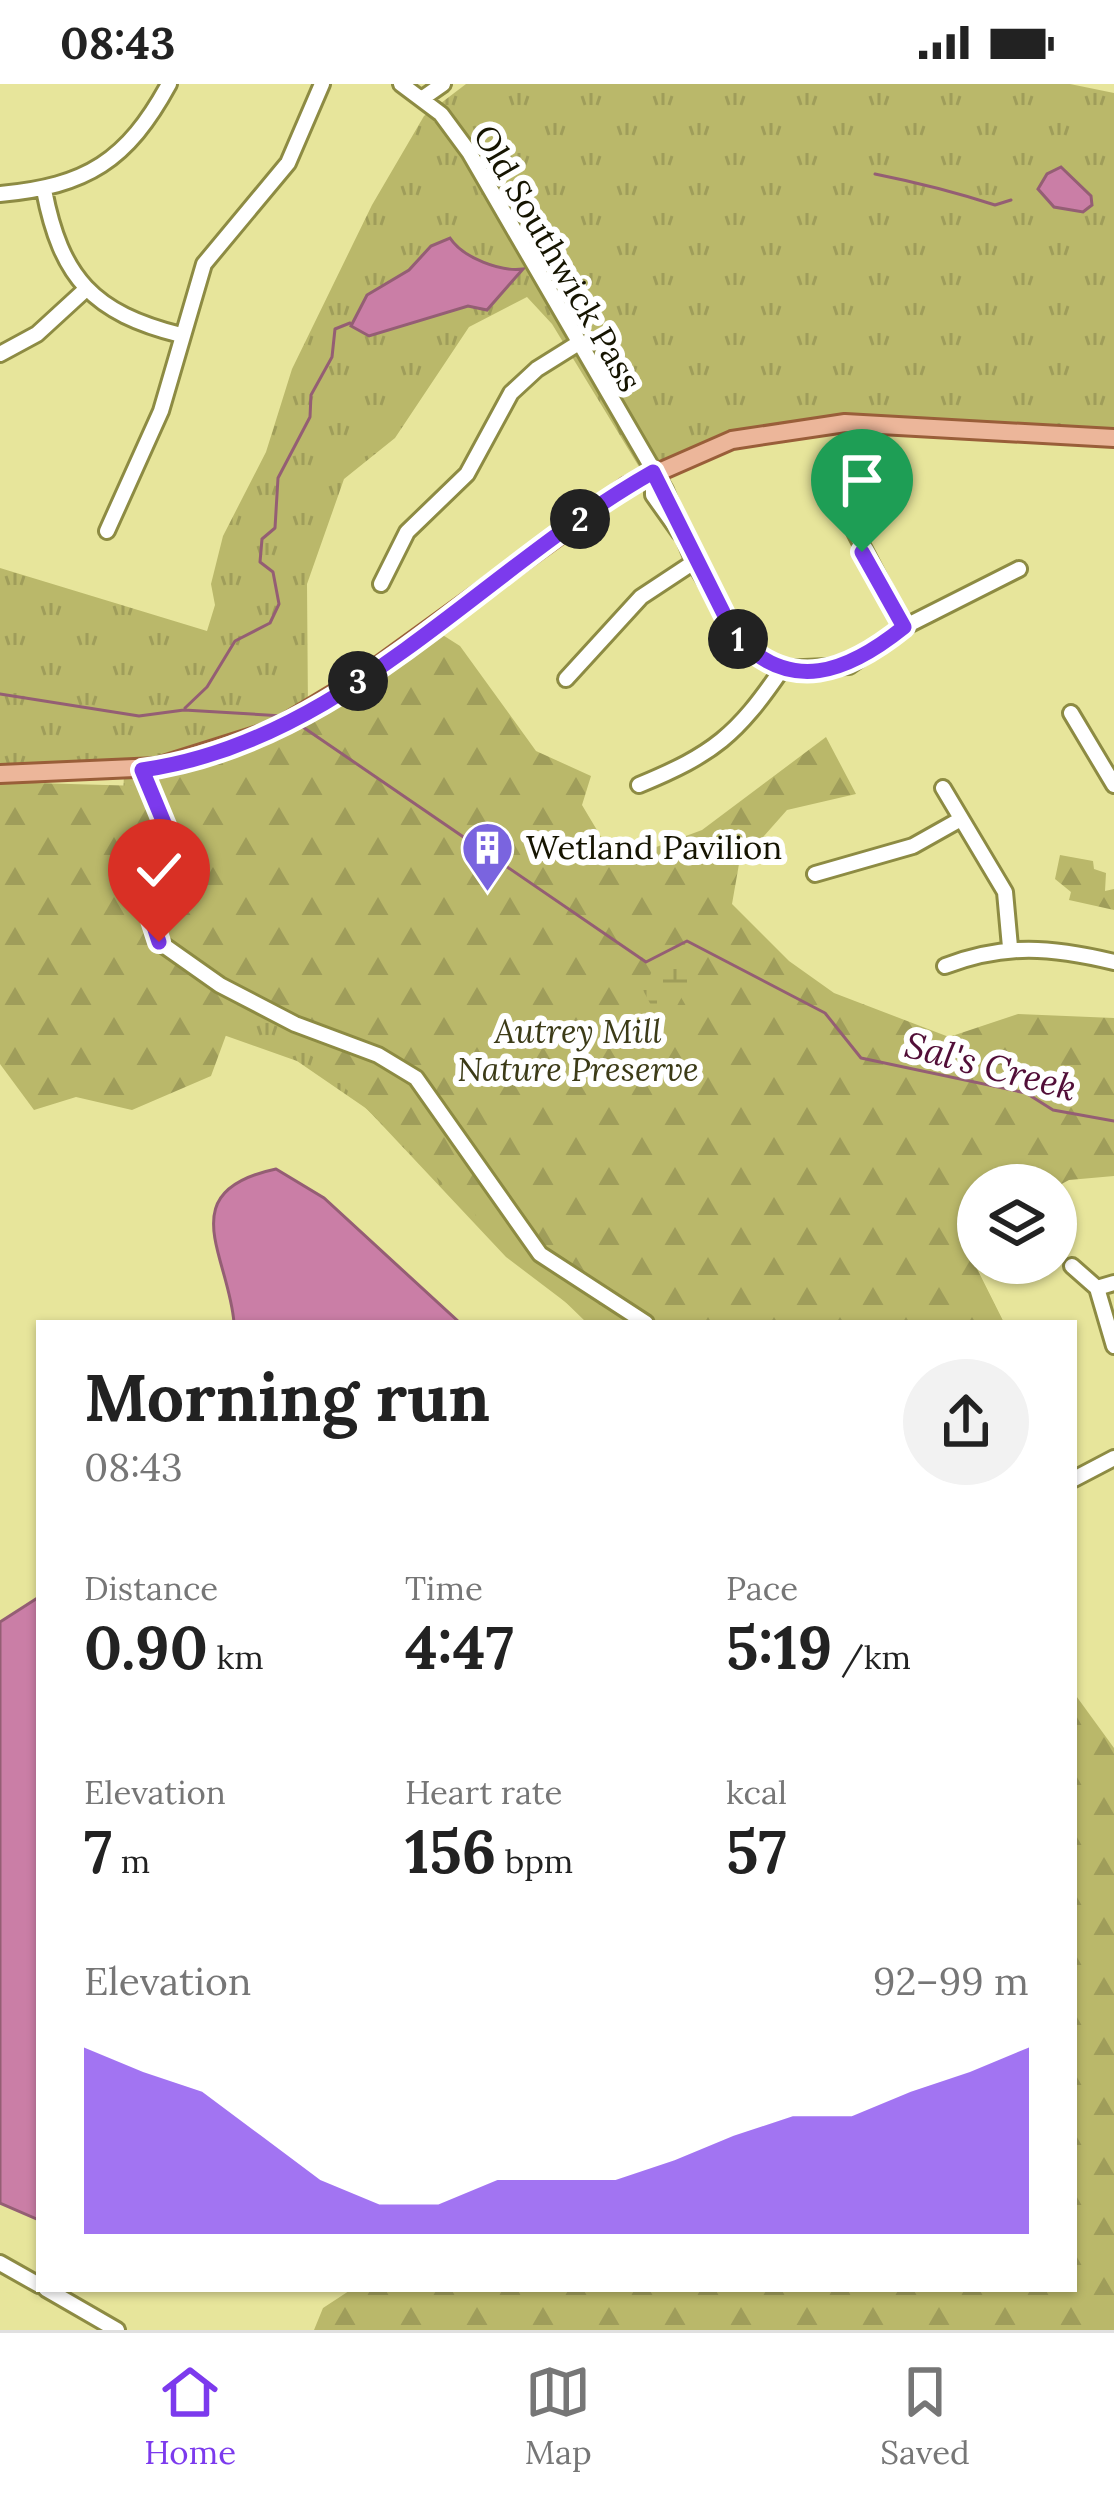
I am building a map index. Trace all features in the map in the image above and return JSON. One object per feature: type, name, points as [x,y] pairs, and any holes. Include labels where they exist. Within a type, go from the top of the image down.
[{"type":"main road","points":[[0,775],[142,770],[232,747],[316,708],[653,472],[732,440],[817,424],[1114,438]]},
{"type":"street","points":[[0,194],[44,190],[113,159],[149,121],[170,84]]},
{"type":"street","points":[[107,531],[160,411],[203,264],[288,164],[322,84]]},
{"type":"street","name":"Old Southwick Pass","points":[[401,84],[423,98],[469,152],[653,472],[653,495],[680,533],[734,634],[747,649],[782,669]]},
{"type":"street","points":[[423,98],[442,84]]},
{"type":"street","points":[[44,190],[57,244],[86,290],[124,317],[181,334]]},
{"type":"street","points":[[0,354],[38,334],[86,290]]},
{"type":"street","points":[[382,584],[407,532],[467,474],[511,394],[537,369],[577,344]]},
{"type":"street","points":[[855,532],[904,627]]},
{"type":"street","points":[[566,679],[641,597],[694,562]]},
{"type":"street","points":[[639,785],[694,762],[743,726],[782,669],[849,666],[904,627],[1019,568]]},
{"type":"street","points":[[1071,713],[1114,785]]},
{"type":"street","points":[[142,770],[169,835],[150,914],[159,942],[220,985],[295,1024],[378,1055],[416,1078],[540,1254],[641,1320]]},
{"type":"street","points":[[943,788],[1005,892],[1010,947]]},
{"type":"street","points":[[815,874],[913,846],[961,819]]},
{"type":"street","points":[[945,966],[1010,947],[1045,947],[1114,962]]},
{"type":"street","points":[[1077,1271],[1096,1288],[1114,1346]]},
{"type":"street","points":[[1096,1288],[1114,1283]]},
{"type":"street","points":[[1077,1477],[1114,1458]]},
{"type":"street","points":[[0,2263],[36,2284]]},
{"type":"street","points":[[51,2292],[117,2330]]},
{"type":"green space","points":[[466,84],[1070,84],[1114,93],[1114,441],[875,431],[722,433],[641,470],[552,324],[527,297],[469,327],[395,438],[344,479],[307,584],[308,712],[658,941],[957,1246],[957,1284],[984,1284],[1002,1320],[589,1320],[506,1257],[367,1109],[297,1061],[201,1027],[117,932],[124,774],[0,781],[0,568],[207,631],[215,605],[211,584],[223,536],[266,452],[292,369],[372,205],[424,116]]},
{"type":"green space","name":"Autrey Mill Nature Preserve","points":[[438,632],[460,646],[536,751],[591,776],[582,805],[616,862],[702,830],[826,737],[856,794],[787,810],[739,864],[732,904],[789,961],[834,993],[949,1037],[1018,1014],[1114,1018],[1114,1176],[1077,1179],[1077,1164],[957,1164],[957,1284],[984,1284],[1002,1320],[584,1320],[243,989],[211,1076],[132,1110],[76,1097],[34,1110],[0,1064],[0,782],[141,786],[158,768],[309,716]]},
{"type":"green space","points":[[1060,855],[1093,861],[1094,869],[1106,873],[1105,891],[1114,889],[1114,910],[1069,900],[1071,892],[1055,879]]},
{"type":"green space","points":[[680,963],[693,977],[674,1011],[653,1009],[643,990],[655,965]]},
{"type":"green space","points":[[1077,1697],[1114,1748],[1114,2330],[314,2330],[323,2308],[347,2292],[1077,2292]]},
{"type":"shaded area","points":[[1061,167],[1091,196],[1092,205],[1083,212],[1054,207],[1038,189],[1047,174]]},
{"type":"shaded area","points":[[450,238],[483,262],[523,269],[487,310],[468,306],[369,336],[351,326],[367,295],[409,270],[431,246]]},
{"type":"shaded area","points":[[276,1169],[324,1198],[457,1320],[234,1320],[217,1251],[215,1210],[224,1193],[244,1179]]},
{"type":"shaded area","points":[[36,1599],[36,2219],[0,2203],[0,1622]]},
{"type":"waterway","points":[[875,174],[995,205],[1011,200]]},
{"type":"waterway","points":[[185,708],[207,687],[235,641],[270,623],[279,604],[273,572],[260,562],[262,539],[275,528],[278,478],[310,417],[311,395],[332,357],[335,329],[350,323]]},
{"type":"waterway","points":[[0,694],[139,716],[184,710],[283,716]]},
{"type":"waterway","name":"Sal's Creek","points":[[297,723],[646,962],[687,941],[825,1013],[861,1058],[1026,1093],[1053,1110],[1114,1121]]},
{"type":"place","name":"Wetland Pavilion","points":[[487,893]]},
{"type":"route","points":[[159,942],[151,929],[150,914],[169,835],[142,770],[232,747],[316,708],[603,502],[653,472],[734,634],[747,649],[782,669],[849,666],[904,627],[862,552]]}]
